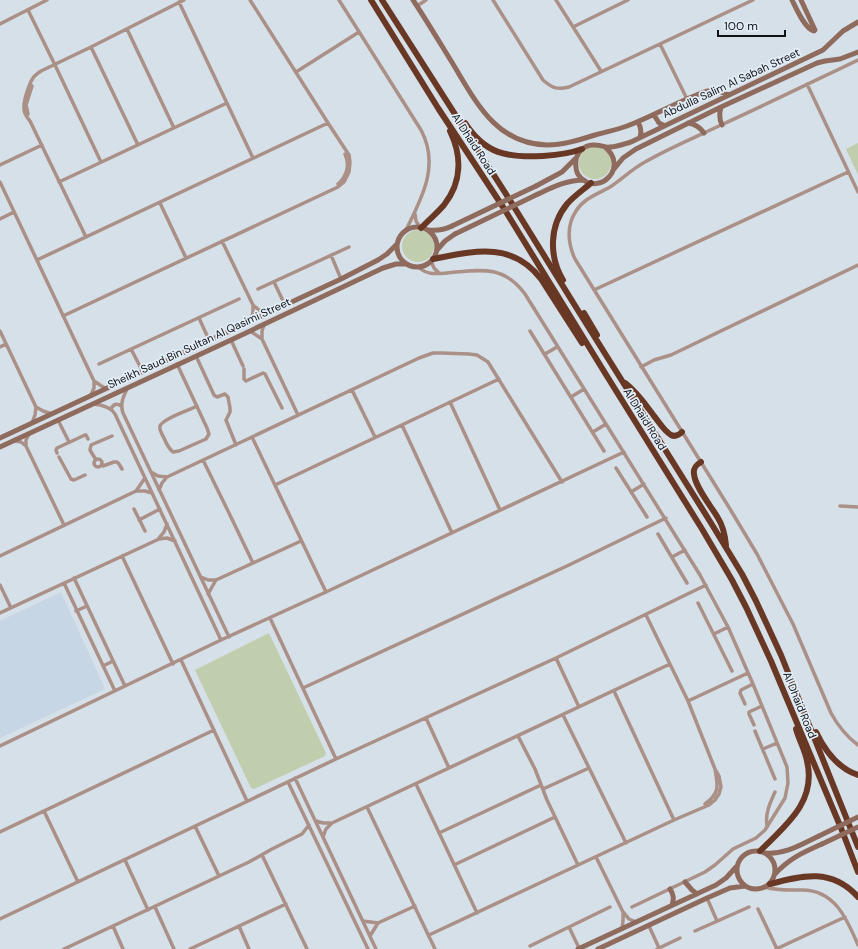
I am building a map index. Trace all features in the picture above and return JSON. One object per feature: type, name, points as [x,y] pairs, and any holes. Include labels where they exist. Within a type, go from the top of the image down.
[{"type":"highway","name":"Al Dhaid Road","points":[[371,0],[438,108],[503,207],[732,580],[771,661],[858,872]]},
{"type":"highway","name":"Al Dhaid Road","points":[[382,0],[511,202],[727,548],[756,601],[781,655],[858,847]]},
{"type":"highway","points":[[439,90],[452,104],[475,136],[483,143],[503,154],[525,157],[564,154],[582,149]]},
{"type":"highway","points":[[423,228],[450,196],[458,176],[459,165],[456,145],[438,108]]},
{"type":"highway","points":[[590,183],[567,204],[556,224],[552,246],[557,268],[562,278],[601,340],[614,368]]},
{"type":"highway","points":[[432,260],[468,253],[497,252],[518,258],[535,271],[580,340],[605,374]]},
{"type":"highway","points":[[621,380],[632,388],[668,433],[676,436],[682,432]]},
{"type":"highway","points":[[701,462],[694,468],[697,484],[719,519],[724,532],[727,548]]},
{"type":"highway","points":[[804,710],[826,751],[834,761],[844,769],[858,775]]},
{"type":"highway","points":[[763,852],[798,812],[807,792],[809,772],[807,761],[797,733],[794,716]]},
{"type":"highway","points":[[767,886],[803,876],[815,876],[839,882],[858,897]]},
{"type":"main road","points":[[413,0],[480,107],[493,123],[512,136],[524,141],[547,145],[577,140],[638,122],[704,92],[711,90],[729,95]]},
{"type":"main road","points":[[792,0],[802,20],[810,30],[814,31],[815,30],[801,0]]},
{"type":"main road","name":"Abdulla Salim Al Sabah Street","points":[[605,147],[625,144],[823,50],[843,31],[858,22]]},
{"type":"main road","points":[[822,61],[818,60],[818,57],[823,50]]},
{"type":"main road","name":"Abdulla Salim Al Sabah Street","points":[[613,170],[629,153],[688,123],[822,61],[840,59],[858,52]]},
{"type":"main road","points":[[722,107],[719,114],[722,125]]},
{"type":"main road","points":[[654,115],[659,122],[665,126]]},
{"type":"main road","points":[[638,122],[641,127],[640,137]]},
{"type":"main road","points":[[688,123],[699,127],[704,133]]},
{"type":"main road","points":[[423,228],[434,236],[437,246],[432,260],[425,265],[418,267],[407,264],[399,256],[397,250],[399,238],[406,230],[410,228],[423,228],[437,230],[452,226],[562,172],[572,164],[578,153],[587,146],[599,145],[605,147],[609,151],[614,160],[611,175],[602,182],[596,184],[590,183],[579,176],[575,164],[576,158]]},
{"type":"main road","points":[[436,251],[445,241],[455,234],[538,194],[565,182],[584,180]]},
{"type":"main road","name":"Sheikh Saud Bin Sultan Al Qasimi Street","points":[[0,438],[341,279],[378,260],[387,254],[397,244]]},
{"type":"main road","name":"Sheikh Saud Bin Sultan Al Qasimi Street","points":[[0,447],[388,266],[407,264]]},
{"type":"main road","points":[[265,323],[271,317],[268,313]]},
{"type":"main road","points":[[578,949],[721,882],[736,867],[738,861],[747,852],[754,851],[771,854],[783,852],[858,817]]},
{"type":"main road","points":[[736,867],[738,878],[741,883],[750,889],[755,890],[767,886],[784,864],[795,857],[858,827]]},
{"type":"main road","points":[[763,852],[770,857],[773,862],[775,874]]},
{"type":"main road","points":[[685,882],[697,894]]},
{"type":"main road","points":[[601,948],[730,888],[745,886]]},
{"type":"main road","points":[[670,889],[674,902],[672,905]]},
{"type":"street","points":[[0,24],[47,0]]},
{"type":"street","points":[[86,237],[26,115],[24,102],[32,81],[35,75],[40,71],[45,70],[184,0]]},
{"type":"street","points":[[63,316],[338,187],[346,179],[350,162],[347,151],[341,144],[250,0]]},
{"type":"street","points":[[340,0],[426,140],[429,159],[429,172],[415,214],[406,230]]},
{"type":"street","points":[[417,6],[426,0]]},
{"type":"street","points":[[492,0],[543,80],[548,85],[562,89],[753,0]]},
{"type":"street","points":[[556,0],[601,71]]},
{"type":"street","points":[[573,27],[628,0]]},
{"type":"street","points":[[179,2],[253,158]]},
{"type":"street","points":[[28,10],[101,162]]},
{"type":"street","points":[[127,29],[174,128]]},
{"type":"street","points":[[296,72],[359,32]]},
{"type":"street","points":[[660,44],[687,99]]},
{"type":"street","points":[[91,47],[138,145]]},
{"type":"street","points":[[858,60],[643,163],[610,187],[586,200],[576,210],[568,233],[571,251],[575,260],[744,531],[770,577],[793,624],[831,713],[848,736],[858,745]]},
{"type":"street","points":[[807,84],[858,192]]},
{"type":"street","points":[[59,182],[227,103]]},
{"type":"street","points":[[37,260],[328,123]]},
{"type":"street","points":[[0,165],[42,145]]},
{"type":"street","points":[[594,290],[848,172]]},
{"type":"street","points":[[0,182],[94,381],[94,388],[91,396]]},
{"type":"street","points":[[160,203],[186,258]]},
{"type":"street","points":[[0,219],[14,212]]},
{"type":"street","points":[[415,214],[416,221],[423,228]]},
{"type":"street","points":[[222,241],[252,305],[253,312],[251,321]]},
{"type":"street","points":[[258,289],[349,247]]},
{"type":"street","points":[[330,255],[341,279]]},
{"type":"street","points":[[432,260],[435,270],[442,273]]},
{"type":"street","points":[[641,366],[671,355],[858,265]]},
{"type":"street","points":[[418,267],[421,270],[434,274],[486,270],[509,278],[521,288],[700,574],[728,627],[785,762],[788,772],[788,788],[783,803],[759,836],[737,847],[712,868],[632,907]]},
{"type":"street","points":[[274,282],[285,305]]},
{"type":"street","points":[[99,364],[239,299]]},
{"type":"street","points":[[252,305],[259,310],[268,313]]},
{"type":"street","points":[[198,318],[209,340]]},
{"type":"street","points":[[265,323],[262,331],[262,339],[298,415]]},
{"type":"street","points":[[0,331],[36,406],[43,411],[52,414]]},
{"type":"street","points":[[250,331],[262,339]]},
{"type":"street","points":[[530,331],[604,450]]},
{"type":"street","points":[[232,340],[244,367],[244,379],[246,381],[263,373],[265,374],[282,408]]},
{"type":"street","points":[[0,347],[6,344]]},
{"type":"street","points":[[545,354],[558,347]]},
{"type":"street","points":[[131,349],[143,372]]},
{"type":"street","points":[[159,490],[167,477],[419,358],[433,353],[469,354],[481,357],[488,362],[562,482]]},
{"type":"street","points":[[196,356],[214,395],[217,397],[224,394],[227,396],[230,410],[226,420],[236,445]]},
{"type":"street","points":[[177,364],[197,406],[208,431],[208,436],[206,439],[179,452],[173,452],[168,447],[161,432],[161,424],[166,420],[197,406]]},
{"type":"street","points":[[275,485],[499,379]]},
{"type":"street","points":[[94,381],[106,389]]},
{"type":"street","points":[[128,387],[122,398],[121,406],[123,412],[229,637]]},
{"type":"street","points":[[571,397],[584,389]]},
{"type":"street","points":[[352,390],[375,437]]},
{"type":"street","points":[[450,402],[500,510]]},
{"type":"street","points":[[93,403],[104,406],[115,414],[221,640]]},
{"type":"street","points":[[111,410],[115,404],[121,406]]},
{"type":"street","points":[[32,423],[36,406]]},
{"type":"street","points":[[58,420],[69,442]]},
{"type":"street","points":[[593,432],[606,424]]},
{"type":"street","points":[[402,425],[452,533]]},
{"type":"street","points":[[26,446],[26,440],[29,434]]},
{"type":"street","points":[[86,475],[74,480],[71,479],[58,455],[56,448],[86,435],[90,442],[90,450],[96,460],[94,463],[96,465],[104,466],[117,462],[122,469]]},
{"type":"street","points":[[90,442],[112,436]]},
{"type":"street","points":[[252,437],[326,592]]},
{"type":"street","points":[[15,441],[21,442],[26,446],[64,525]]},
{"type":"street","points":[[0,746],[221,640],[624,452]]},
{"type":"street","points":[[202,460],[253,563]]},
{"type":"street","points":[[616,468],[647,517]]},
{"type":"street","points":[[151,471],[158,476],[167,477]]},
{"type":"street","points":[[136,491],[145,478]]},
{"type":"street","points":[[631,492],[644,484]]},
{"type":"street","points":[[0,556],[136,491],[152,493]]},
{"type":"street","points":[[840,506],[858,507]]},
{"type":"street","points":[[134,509],[145,531]]},
{"type":"street","points":[[139,520],[160,509]]},
{"type":"street","points":[[303,688],[569,565],[666,518]]},
{"type":"street","points":[[158,539],[164,532],[167,524]]},
{"type":"street","points":[[658,534],[687,583]]},
{"type":"street","points":[[0,613],[158,539],[167,538],[174,541]]},
{"type":"street","points":[[200,577],[208,580],[216,580],[301,541]]},
{"type":"street","points":[[672,557],[685,550]]},
{"type":"street","points":[[122,556],[173,664]]},
{"type":"street","points":[[74,578],[125,686]]},
{"type":"street","points":[[208,594],[216,580]]},
{"type":"street","points":[[64,583],[115,691]]},
{"type":"street","points":[[0,585],[11,608]]},
{"type":"street","points":[[0,919],[295,778],[556,658],[706,585]]},
{"type":"street","points":[[698,603],[732,671]]},
{"type":"street","points":[[76,610],[87,606]]},
{"type":"street","points":[[429,935],[704,807],[715,800],[720,790],[720,779],[715,770],[688,701],[646,615]]},
{"type":"street","points":[[270,618],[336,759]]},
{"type":"street","points":[[714,634],[728,627]]},
{"type":"street","points":[[556,658],[579,707]]},
{"type":"street","points":[[181,660],[247,801]]},
{"type":"street","points":[[103,666],[113,661]]},
{"type":"street","points":[[323,837],[326,829],[332,823],[670,664]]},
{"type":"street","points":[[688,701],[748,673]]},
{"type":"street","points":[[745,704],[740,691],[753,684]]},
{"type":"street","points":[[614,691],[674,820]]},
{"type":"street","points":[[754,725],[749,712],[762,706]]},
{"type":"street","points":[[563,715],[626,842]]},
{"type":"street","points":[[426,718],[449,768]]},
{"type":"street","points":[[0,832],[214,730]]},
{"type":"street","points":[[755,731],[775,780]]},
{"type":"street","points":[[518,736],[578,865]]},
{"type":"street","points":[[763,749],[777,743]]},
{"type":"street","points":[[543,789],[590,768]]},
{"type":"street","points":[[295,778],[376,949]]},
{"type":"street","points":[[288,782],[368,949]]},
{"type":"street","points":[[416,784],[477,913]]},
{"type":"street","points":[[439,833],[541,785]]},
{"type":"street","points":[[767,826],[766,814],[775,792]]},
{"type":"street","points":[[367,807],[435,949]]},
{"type":"street","points":[[44,811],[78,882]]},
{"type":"street","points":[[454,865],[555,817]]},
{"type":"street","points":[[315,820],[323,823],[332,823]]},
{"type":"street","points":[[302,834],[308,825]]},
{"type":"street","points":[[195,826],[219,876]]},
{"type":"street","points":[[64,949],[249,862],[272,848],[302,834],[313,835]]},
{"type":"street","points":[[262,855],[307,949]]},
{"type":"street","points":[[596,857],[622,912],[622,929]]},
{"type":"street","points":[[125,860],[148,910]]},
{"type":"street","points":[[767,886],[782,891],[808,890],[819,893],[830,899],[836,904],[845,917],[858,945]]},
{"type":"street","points":[[707,898],[717,921]]},
{"type":"street","points":[[190,949],[286,904]]},
{"type":"street","points":[[362,921],[378,923],[415,906]]},
{"type":"street","points":[[155,907],[174,949]]},
{"type":"street","points":[[530,946],[610,907]]},
{"type":"street","points":[[695,931],[749,907]]},
{"type":"street","points":[[758,908],[776,949],[845,917]]},
{"type":"street","points":[[622,912],[629,919],[637,922]]},
{"type":"street","points":[[370,936],[378,923]]},
{"type":"street","points":[[113,926],[123,949]]},
{"type":"street","points":[[239,926],[249,949]]},
{"type":"street","points":[[649,926],[658,948],[680,938]]},
{"type":"street","points":[[569,927],[578,949]]},
{"type":"shaded area","points":[[61,592],[105,689],[0,738],[0,621]]},
{"type":"green space","points":[[858,143],[858,175],[846,149]]},
{"type":"green space","points":[[598,147],[604,149],[609,154],[611,163],[609,172],[604,177],[592,179],[586,177],[581,172],[579,160],[581,154],[586,149]]},
{"type":"green space","points":[[415,230],[421,230],[430,234],[434,246],[430,258],[421,262],[415,262],[406,258],[402,249],[402,243],[406,234]]},
{"type":"green space","points":[[269,633],[326,753],[325,756],[254,789],[251,788],[195,670]]}]
